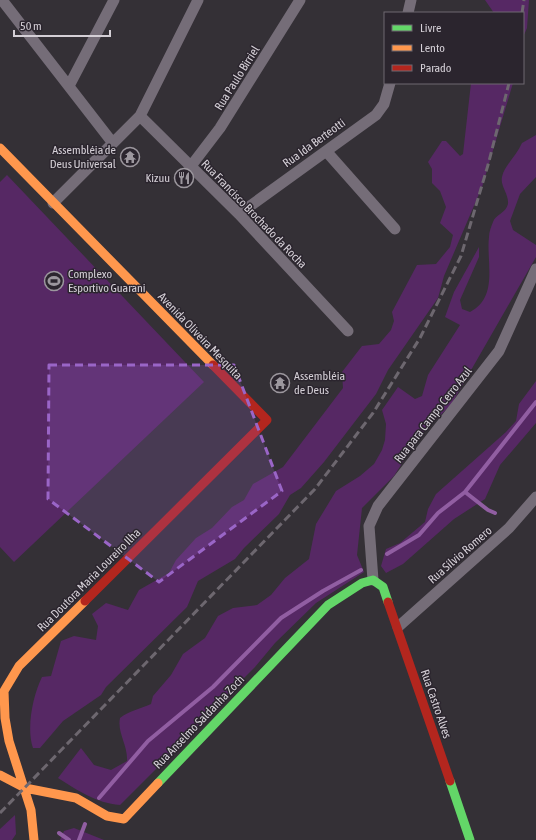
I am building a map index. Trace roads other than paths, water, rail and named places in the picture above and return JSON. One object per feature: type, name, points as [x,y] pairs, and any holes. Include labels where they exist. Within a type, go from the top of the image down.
[{"type":"street","points":[[2,0],[112,142]]},
{"type":"street","points":[[69,86],[114,0]]},
{"type":"street","points":[[53,203],[112,142],[140,116],[198,0]]},
{"type":"street","name":"Rua Paulo Birriel","points":[[190,166],[220,128],[300,0]]},
{"type":"street","points":[[408,12],[411,0]]},
{"type":"street","name":"Rua Ida Berteotti","points":[[239,214],[376,115],[384,104],[390,84]]},
{"type":"street","name":"Rua Francisco Brochado da Rocha","points":[[140,116],[239,214],[348,331]]},
{"type":"street","name":"Avenida Oliveira Mesquita","points":[[0,148],[267,420]]},
{"type":"street","points":[[326,151],[395,228]]},
{"type":"street","name":"Rua para Campo Cerro Azul","points":[[373,580],[369,526],[378,506],[499,351],[536,269]]},
{"type":"street","name":"Rua Doutora Maria Loureiro Ilha","points":[[34,840],[25,788],[9,741],[4,691],[19,666],[267,420]]},
{"type":"street","name":"Rua Sílvio Romero","points":[[398,627],[509,528],[535,499]]},
{"type":"street","name":"Rua Castro Alves","points":[[373,580],[383,587],[398,627],[470,840]]},
{"type":"street","name":"Rua Anselmo Saldanha Zoch","points":[[25,788],[76,798],[107,816],[124,819],[328,605],[362,582],[373,580]]},
{"type":"street","points":[[0,775],[25,788]]},
{"type":"waterway","points":[[387,554],[419,535],[438,513],[465,492],[536,402]]},
{"type":"waterway","points":[[465,492],[488,510],[495,513]]},
{"type":"waterway","points":[[99,798],[148,741],[213,687],[281,618],[323,591],[361,570]]},
{"type":"waterway","points":[[79,840],[85,824]]},
{"type":"waterway","points":[[59,833],[69,840]]},
{"type":"railway","points":[[522,12],[524,0]]},
{"type":"railway","points":[[0,813],[315,489],[373,413],[420,338],[461,256],[488,165],[509,84]]},
{"type":"place","name":"Assembléia de Deus Universal","points":[[130,157]]},
{"type":"place","name":"Kizuu","points":[[184,178]]},
{"type":"place","name":"Complexo Esportivo Guarani","points":[[54,281]]},
{"type":"place","name":"Assembléia de Deus","points":[[280,383]]}]
